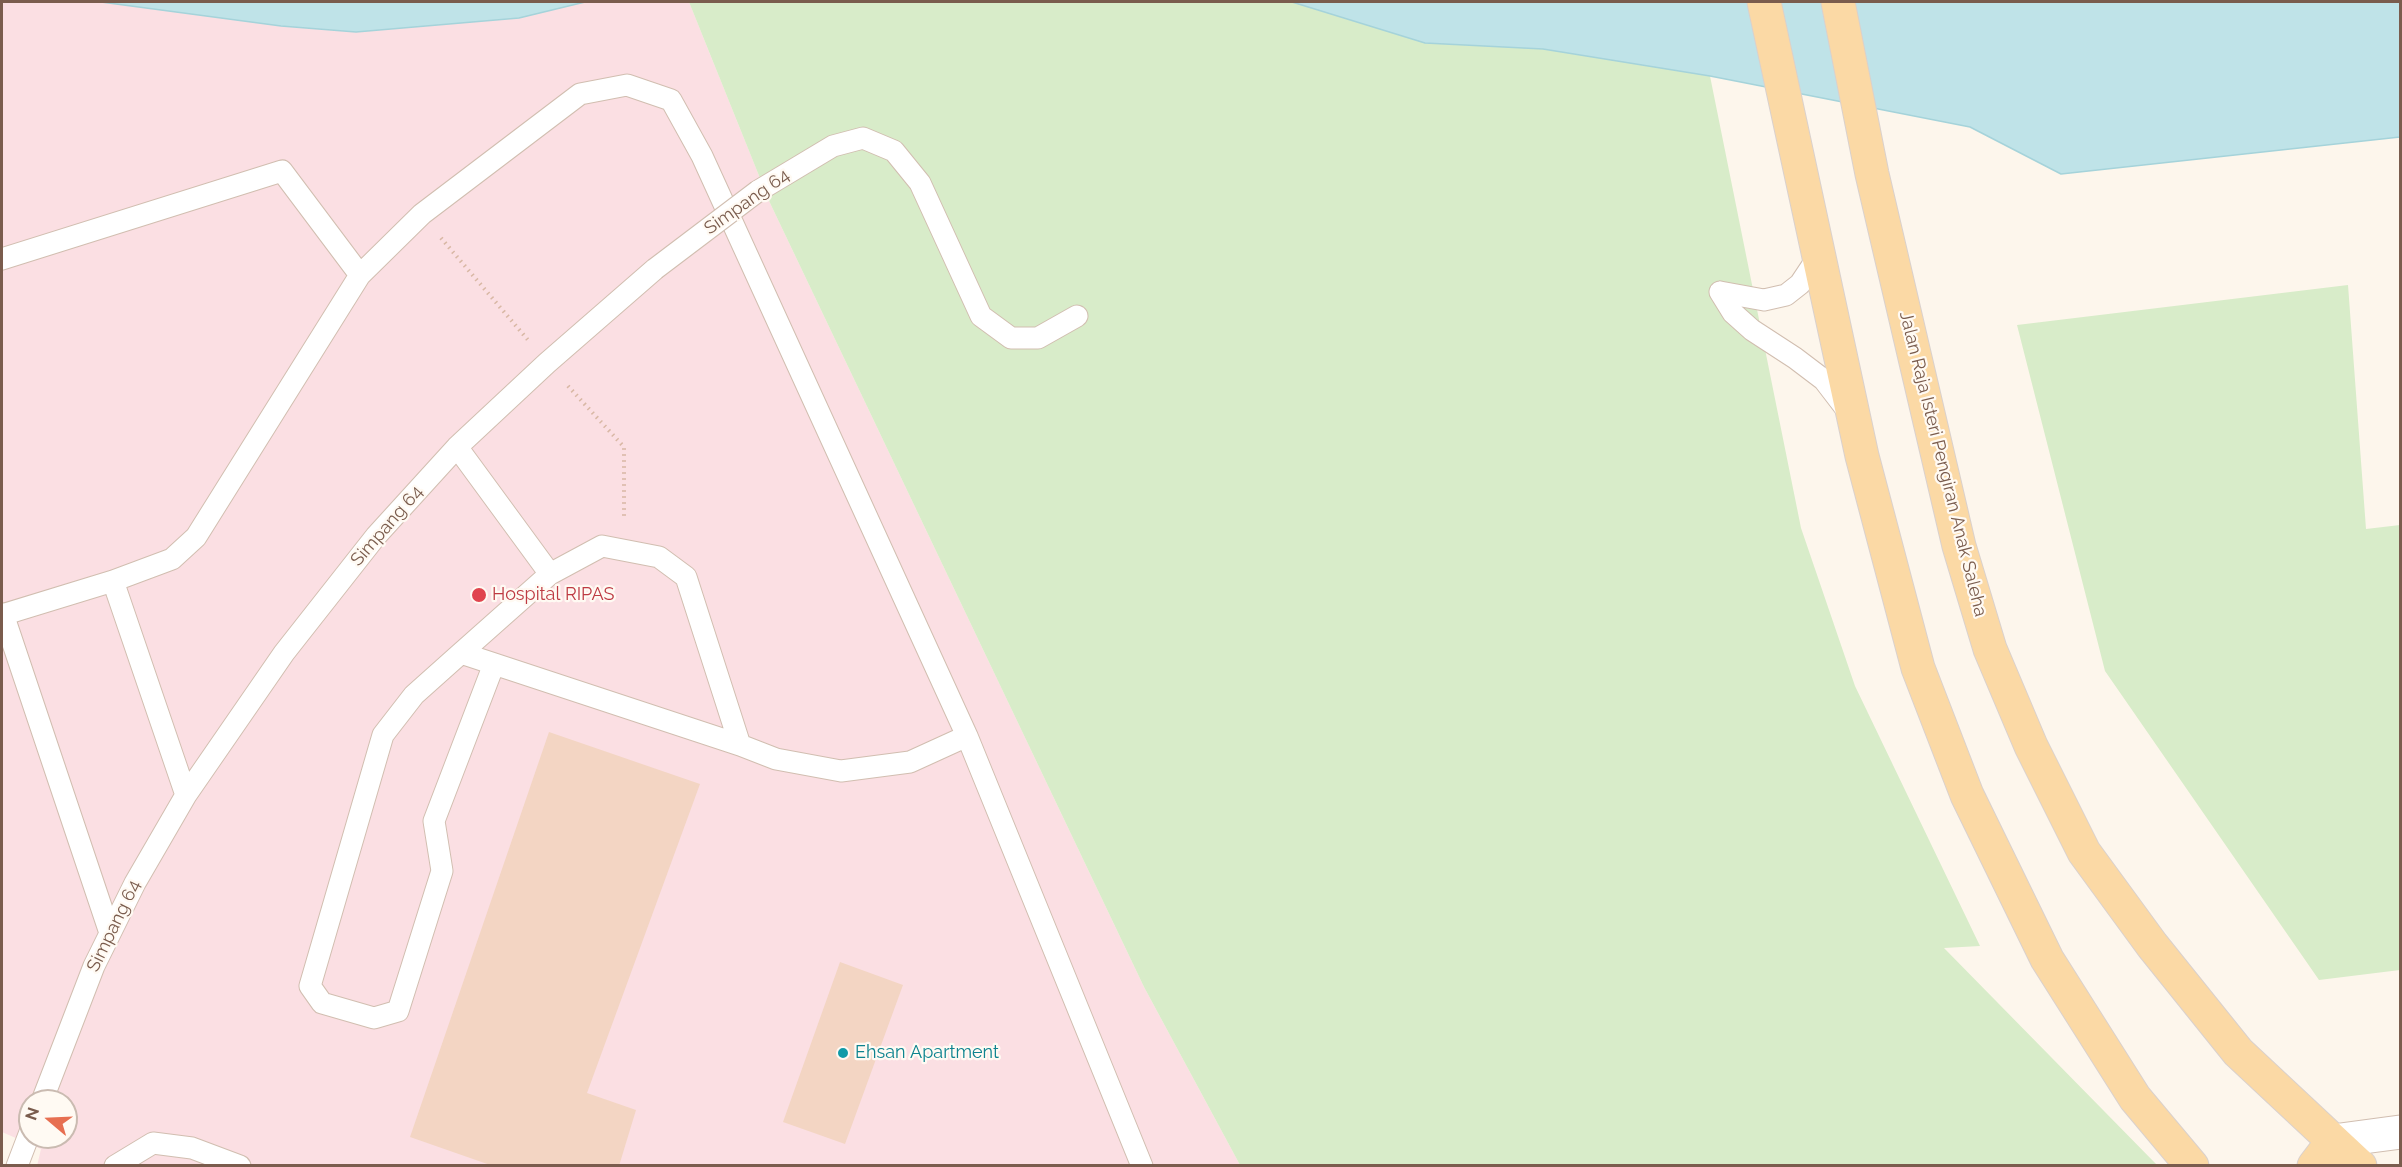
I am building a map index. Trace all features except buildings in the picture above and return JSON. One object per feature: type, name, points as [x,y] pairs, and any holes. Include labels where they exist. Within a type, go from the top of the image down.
[{"type":"main road","points":[[1764,2],[1854,421],[1918,668],[1966,795],[2047,959],[2135,1098],[2192,1166]]},
{"type":"main road","name":"Jalan Raja Isteri Pengiran Anak Saleha","points":[[1838,2],[1872,174],[1959,546],[1990,648],[2031,746],[2084,852],[2152,945],[2323,1153],[2360,1166]]},
{"type":"street","points":[[2323,1153],[2400,1132]]},
{"type":"lane","points":[[110,933],[2,615],[112,581],[172,559],[196,537],[360,275],[422,214],[580,94],[627,85],[671,100],[702,156],[967,736],[1142,1166]]},
{"type":"lane","name":"Simpang 64","points":[[47,1089],[94,966],[135,883],[186,795],[284,653],[376,536],[457,447],[547,363],[655,269],[759,191],[833,146],[863,138],[894,151],[920,183],[981,316],[1011,338],[1038,338],[1077,316]]},
{"type":"lane","points":[[2,259],[282,171],[360,275]]},
{"type":"lane","points":[[1818,257],[1800,284],[1786,295],[1764,300],[1720,292],[1733,313],[1752,330],[1796,358],[1824,380],[1854,421]]},
{"type":"lane","points":[[457,447],[550,574]]},
{"type":"lane","points":[[494,664],[434,821],[442,871],[398,1011],[374,1018],[321,1003],[310,986],[383,735],[414,695],[550,574],[602,546],[659,556],[686,577],[740,745]]},
{"type":"lane","points":[[112,581],[186,795]]},
{"type":"lane","points":[[461,653],[776,759],[841,771],[910,762],[967,736]]},
{"type":"lane","points":[[115,1166],[153,1143],[198,1158],[240,1166]]},
{"type":"lane","points":[[17,1166],[24,1149]]},
{"type":"path","points":[[422,214],[547,363],[624,447],[624,550]]},
{"type":"shaded area","name":"Hospital RIPAS","points":[[2,2],[101,2],[281,26],[356,32],[519,18],[585,2],[689,2],[770,203],[1144,987],[1240,1165],[37,1166],[41,1149],[78,1149],[78,1089],[18,1089],[18,1139],[2,1132]]},
{"type":"green space","points":[[689,2],[1292,2],[1425,43],[1543,49],[1710,76],[1801,528],[1855,686],[1980,946],[1944,948],[2157,1165],[1240,1165],[1144,987],[770,203]]},
{"type":"green space","points":[[2348,285],[2366,529],[2400,525],[2400,970],[2319,980],[2105,671],[2017,325]]},
{"type":"water","points":[[101,2],[585,2],[519,18],[356,32],[281,26]]},
{"type":"water","points":[[1292,2],[2400,2],[2400,137],[2061,174],[1970,127],[1710,76],[1543,49],[1425,43]]},
{"type":"place","name":"Hospital RIPAS","points":[[479,595]]},
{"type":"place","name":"Ehsan Apartment","points":[[843,1053]]}]
